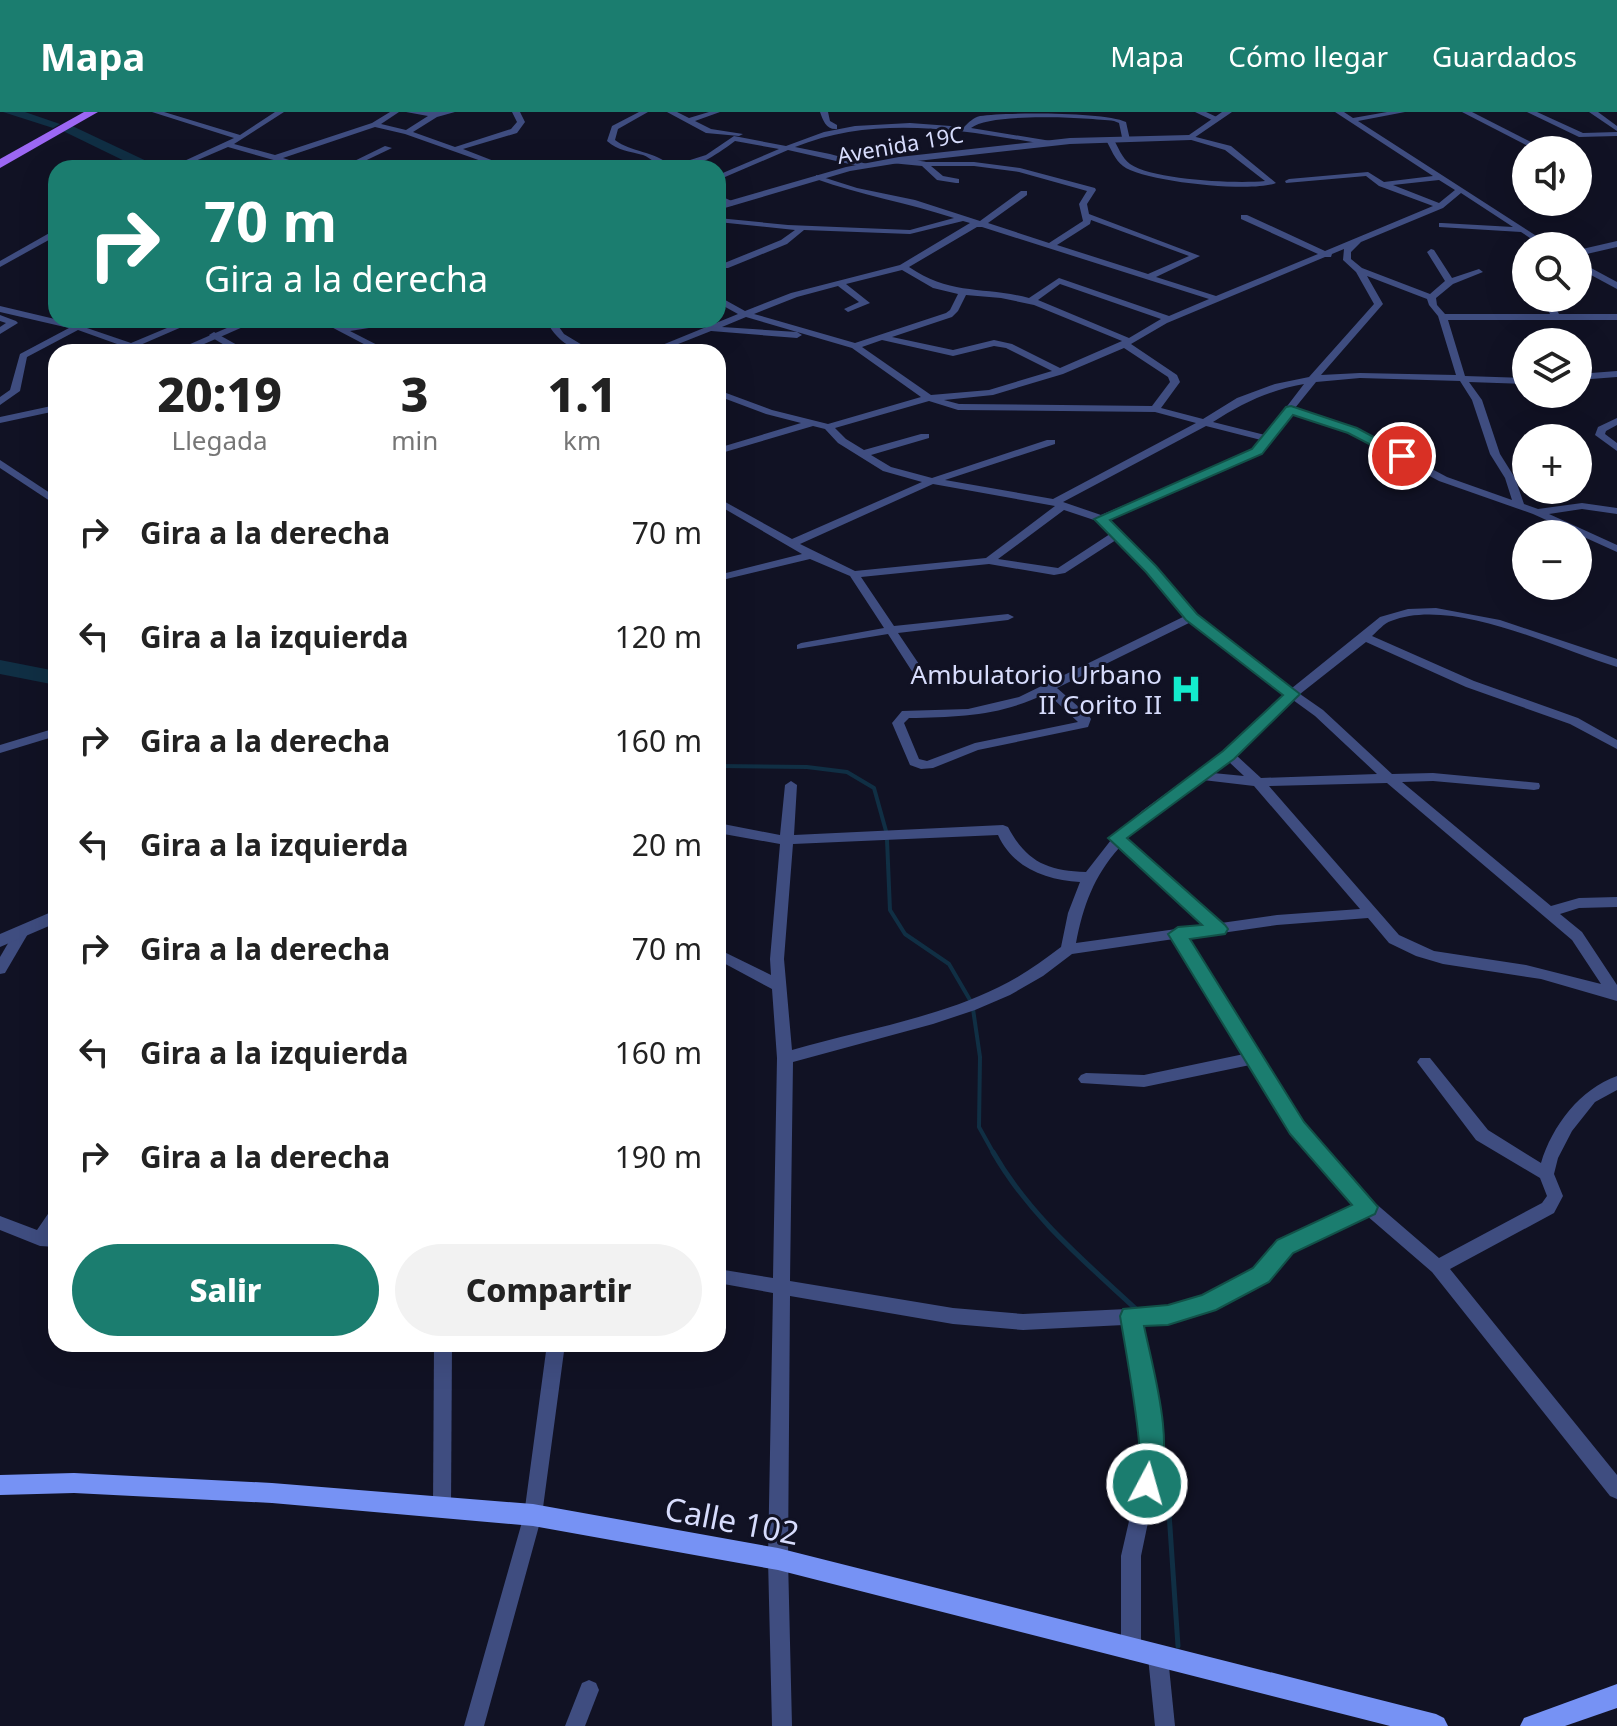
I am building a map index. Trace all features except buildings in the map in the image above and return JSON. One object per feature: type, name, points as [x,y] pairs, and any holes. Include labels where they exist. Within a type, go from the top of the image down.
[{"type":"main road","points":[[0,158],[80,112]]},
{"type":"main road","points":[[0,164],[92,112]]},
{"type":"main road","name":"Calle 102","points":[[0,1485],[74,1483],[272,1493],[533,1515],[778,1559],[1436,1726]]},
{"type":"main road","points":[[1532,1726],[1617,1696]]},
{"type":"street","points":[[156,112],[241,138]]},
{"type":"street","points":[[191,160],[241,138],[280,112]]},
{"type":"street","points":[[275,158],[375,125],[395,112]]},
{"type":"street","points":[[410,112],[435,115],[451,112]]},
{"type":"street","points":[[456,149],[514,131],[521,122],[516,112]]},
{"type":"street","points":[[644,112],[615,128],[611,141],[618,148],[655,155],[661,160]]},
{"type":"street","points":[[671,112],[713,132],[767,137]]},
{"type":"street","points":[[688,121],[716,112]]},
{"type":"street","points":[[824,112],[823,117],[831,130]]},
{"type":"street","points":[[1199,112],[1217,119]]},
{"type":"street","points":[[1191,137],[1228,112]]},
{"type":"street","points":[[1339,112],[1526,232]]},
{"type":"street","points":[[1351,120],[1401,112]]},
{"type":"street","points":[[1466,112],[1515,136]]},
{"type":"street","points":[[1531,112],[1582,135],[1617,132]]},
{"type":"street","points":[[1593,112],[1617,132]]},
{"type":"street","points":[[965,130],[982,118],[1060,113],[1116,119],[1122,122],[1126,140]]},
{"type":"street","points":[[407,132],[435,115]]},
{"type":"street","points":[[726,174],[831,130],[885,117]]},
{"type":"street","points":[[831,130],[914,123],[1048,143]]},
{"type":"street","points":[[375,125],[407,132],[486,160]]},
{"type":"street","points":[[1110,140],[1126,165],[1152,175],[1272,183],[1228,148],[1191,137]]},
{"type":"street","name":"Avenida 19C","points":[[726,205],[819,177],[894,161],[1048,143],[1191,137]]},
{"type":"street","points":[[699,160],[709,157],[734,138],[864,166]]},
{"type":"street","points":[[227,144],[282,160]]},
{"type":"street","points":[[362,160],[388,148]]},
{"type":"street","points":[[916,158],[940,178],[956,181]]},
{"type":"street","points":[[894,161],[974,164],[1020,170],[1087,188],[1093,193],[1083,204],[1087,216],[1083,226],[1049,247]]},
{"type":"street","points":[[1289,181],[1368,174],[1382,184],[1440,206]]},
{"type":"street","points":[[819,177],[855,190],[912,202],[1217,299]]},
{"type":"street","points":[[1382,184],[1441,177]]},
{"type":"street","points":[[828,427],[929,398],[990,393],[1060,372],[1127,343],[1170,319],[1440,206],[1460,190]]},
{"type":"street","points":[[726,322],[794,295],[903,267],[978,225],[1024,193]]},
{"type":"street","points":[[726,201],[731,204]]},
{"type":"street","points":[[1087,216],[1196,256],[1149,277]]},
{"type":"street","points":[[1244,217],[1322,254],[1347,260],[1359,270],[1431,297]]},
{"type":"street","points":[[726,221],[802,228],[910,232],[960,218]]},
{"type":"street","points":[[1442,225],[1523,230]]},
{"type":"street","points":[[726,266],[784,242],[802,228]]},
{"type":"street","points":[[910,232],[939,245]]},
{"type":"street","points":[[1347,260],[1347,251],[1363,237]]},
{"type":"street","points":[[0,264],[46,238]]},
{"type":"street","points":[[1592,250],[1617,244]]},
{"type":"street","points":[[1431,252],[1450,282]]},
{"type":"street","points":[[903,267],[934,288],[1031,301],[1127,343],[1172,375],[1175,382],[1155,409]]},
{"type":"street","points":[[1101,519],[1257,452],[1312,380],[1379,304],[1359,270]]},
{"type":"street","points":[[1431,297],[1450,282],[1479,272]]},
{"type":"street","points":[[1592,272],[1617,286]]},
{"type":"street","points":[[1031,301],[1059,281],[1170,319]]},
{"type":"street","points":[[841,285],[866,303],[848,309]]},
{"type":"street","points":[[855,346],[949,315],[963,292]]},
{"type":"street","points":[[1431,297],[1442,317],[1462,378],[1477,400],[1495,454],[1510,478],[1519,505]]},
{"type":"street","points":[[726,304],[744,314],[855,346],[929,398],[970,408],[1155,409],[1267,439]]},
{"type":"street","points":[[1553,312],[1556,317]]},
{"type":"street","points":[[2,314],[48,322]]},
{"type":"street","points":[[0,331],[13,323],[2,314]]},
{"type":"street","points":[[1442,317],[1617,317]]},
{"type":"street","points":[[0,402],[15,391],[23,356],[75,328]]},
{"type":"street","points":[[80,328],[125,344]]},
{"type":"street","points":[[136,344],[175,328]]},
{"type":"street","points":[[194,344],[233,328]]},
{"type":"street","points":[[343,329],[349,328]]},
{"type":"street","points":[[553,328],[571,344]]},
{"type":"street","points":[[343,329],[371,344]]},
{"type":"street","points":[[670,344],[708,329],[813,334]]},
{"type":"street","points":[[214,335],[229,344]]},
{"type":"street","points":[[884,338],[953,353],[994,343],[1009,346],[1060,372]]},
{"type":"street","points":[[989,561],[1060,503],[1207,421],[1227,405],[1312,380],[1408,374],[1512,380]]},
{"type":"street","points":[[1592,376],[1617,374]]},
{"type":"street","points":[[726,396],[769,412],[828,427],[842,441],[887,469],[932,481],[1060,503],[1101,519],[1192,617],[1319,713],[1388,777],[1577,936],[1616,995]]},
{"type":"street","points":[[0,420],[48,410]]},
{"type":"street","points":[[1291,410],[1353,431],[1443,479],[1537,512],[1617,549]]},
{"type":"street","points":[[1617,421],[1602,429],[1600,435],[1617,448]]},
{"type":"street","points":[[726,449],[813,423]]},
{"type":"street","points":[[863,454],[925,436]]},
{"type":"street","points":[[791,544],[932,481],[1051,442]]},
{"type":"street","points":[[0,463],[48,496]]},
{"type":"street","points":[[726,506],[811,555],[854,574],[989,561],[1054,572],[1117,535]]},
{"type":"street","points":[[1537,512],[1582,506],[1617,511]]},
{"type":"street","points":[[726,576],[811,555]]},
{"type":"street","points":[[854,574],[919,673]]},
{"type":"street","points":[[1068,949],[1071,917],[1088,877],[1116,838],[1229,755],[1292,694],[1384,619],[1398,613],[1447,611],[1617,663]]},
{"type":"street","points":[[801,647],[891,630],[1008,617]]},
{"type":"street","points":[[1049,688],[1085,719],[1084,724],[967,749],[942,762],[923,765],[914,762],[898,723],[906,714],[954,714],[995,708],[1049,688],[1192,617]]},
{"type":"street","points":[[1365,637],[1470,684],[1574,721],[1617,745]]},
{"type":"street","points":[[0,749],[48,734]]},
{"type":"street","points":[[1229,755],[1258,782],[1394,939],[1421,955],[1447,961],[1495,965],[1616,995]]},
{"type":"street","points":[[1198,775],[1258,782],[1433,777],[1534,786]]},
{"type":"street","points":[[782,1726],[778,1559],[785,1058],[777,959],[791,785]]},
{"type":"street","points":[[726,829],[785,840],[1003,830],[1015,852],[1035,866],[1062,877],[1088,877]]},
{"type":"street","points":[[1116,838],[1219,929]]},
{"type":"street","points":[[1549,912],[1579,903],[1617,902]]},
{"type":"street","points":[[785,1058],[930,1019],[999,995],[1045,970],[1068,949],[1277,920],[1372,913]]},
{"type":"street","points":[[0,941],[48,920]]},
{"type":"street","points":[[0,969],[22,932]]},
{"type":"street","points":[[1178,934],[1297,1128],[1368,1207],[1438,1267],[1617,1490]]},
{"type":"street","points":[[726,958],[779,986]]},
{"type":"street","points":[[1086,1079],[1144,1081],[1254,1058]]},
{"type":"street","points":[[1425,1062],[1482,1135],[1546,1174]]},
{"type":"street","points":[[1438,1267],[1548,1208],[1555,1196],[1546,1174],[1550,1158],[1566,1127],[1590,1098],[1617,1082]]},
{"type":"street","points":[[726,1277],[953,1316],[1023,1322],[1168,1315],[1208,1303],[1261,1275],[1285,1247],[1368,1207]]},
{"type":"street","points":[[0,1223],[48,1240]]},
{"type":"street","points":[[1131,1316],[1148,1405],[1152,1460],[1131,1556],[1131,1650]]},
{"type":"street","points":[[442,1508],[443,1352]]},
{"type":"street","points":[[474,1726],[533,1515],[555,1352]]},
{"type":"street","points":[[1158,1657],[1165,1726]]},
{"type":"street","points":[[575,1726],[589,1690]]},
{"type":"waterway","points":[[10,112],[53,124]]},
{"type":"waterway","points":[[68,128],[134,160]]},
{"type":"waterway","points":[[0,667],[48,676]]},
{"type":"waterway","points":[[726,766],[807,767],[847,772],[874,788],[886,831]]},
{"type":"waterway","points":[[887,840],[890,910],[905,934],[949,964],[970,1000]]},
{"type":"waterway","points":[[973,1009],[980,1057],[979,1127],[994,1154]]},
{"type":"waterway","points":[[993,1152],[1040,1216],[1136,1309]]},
{"type":"waterway","points":[[1158,1430],[1167,1483],[1178,1646]]},
{"type":"place","name":"Ambulatorio Urbano II Corito II","points":[[1186,689]]},
{"type":"route","points":[[1147,1484],[1152,1460],[1148,1405],[1131,1316],[1168,1315],[1208,1303],[1261,1275],[1285,1247],[1368,1207],[1297,1128],[1178,934],[1219,929],[1116,838],[1229,755],[1292,694],[1192,617],[1176,602],[1151,569],[1101,519],[1257,452],[1291,410],[1322,418],[1402,456]]}]
